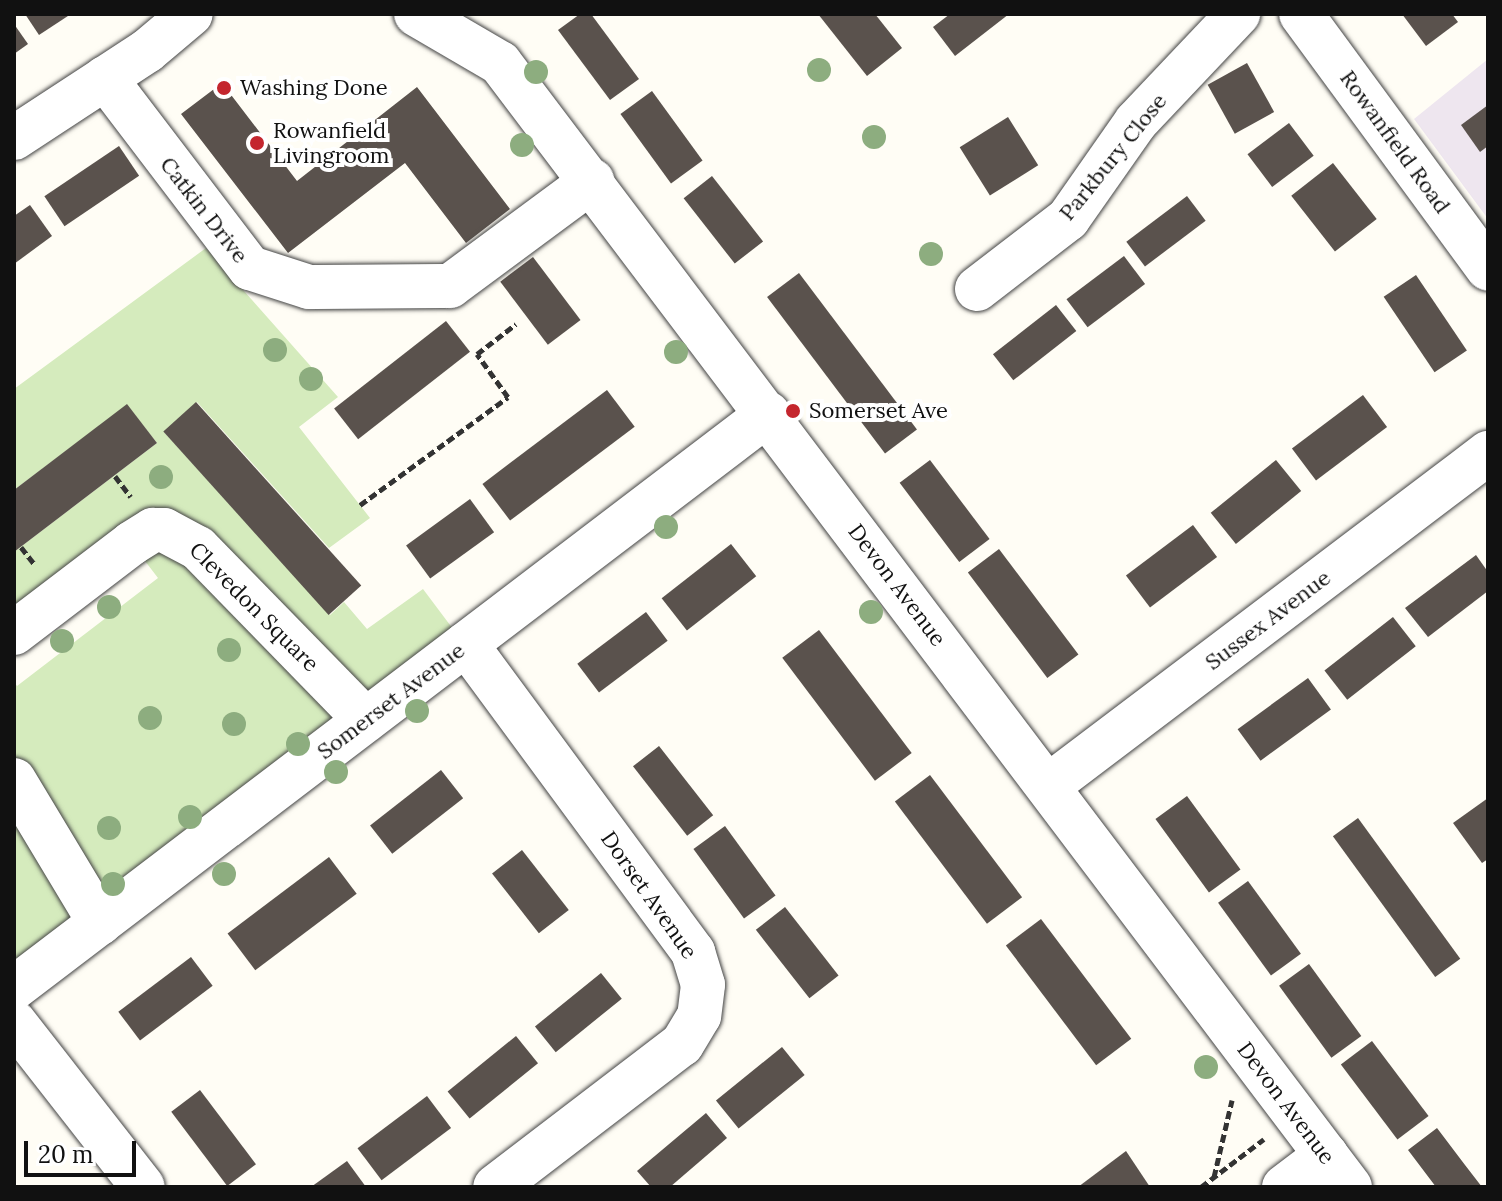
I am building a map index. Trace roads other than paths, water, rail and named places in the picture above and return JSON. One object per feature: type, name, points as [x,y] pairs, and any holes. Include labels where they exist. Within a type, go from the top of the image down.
[{"type":"street","points":[[14,138],[105,78],[191,14]]},
{"type":"street","name":"Devon Avenue","points":[[416,14],[500,63],[1338,1171]]},
{"type":"street","name":"Parkbury Close","points":[[977,289],[1068,219],[1136,122],[1238,14]]},
{"type":"street","name":"Rowanfield Road","points":[[1301,14],[1488,269]]},
{"type":"street","name":"Catkin Drive","points":[[105,78],[250,268],[309,287],[450,286],[592,181]]},
{"type":"street","name":"Somerset Avenue","points":[[14,988],[768,414]]},
{"type":"street","name":"Sussex Avenue","points":[[1048,786],[1488,453]]},
{"type":"street","name":"Clevedon Square","points":[[14,633],[132,543],[153,530],[164,530],[198,548],[366,720]]},
{"type":"street","name":"Dorset Avenue","points":[[466,644],[693,952],[703,985],[699,1016],[682,1044],[495,1187]]},
{"type":"street","points":[[14,780],[100,923]]},
{"type":"street","points":[[14,1022],[143,1187]]},
{"type":"street","points":[[1284,1187],[1338,1171]]},
{"type":"place","name":"Washing Done","points":[[224,88]]},
{"type":"place","name":"Rowanfield Livingroom","points":[[257,143]]},
{"type":"place","name":"Somerset Ave","points":[[793,411]]}]
